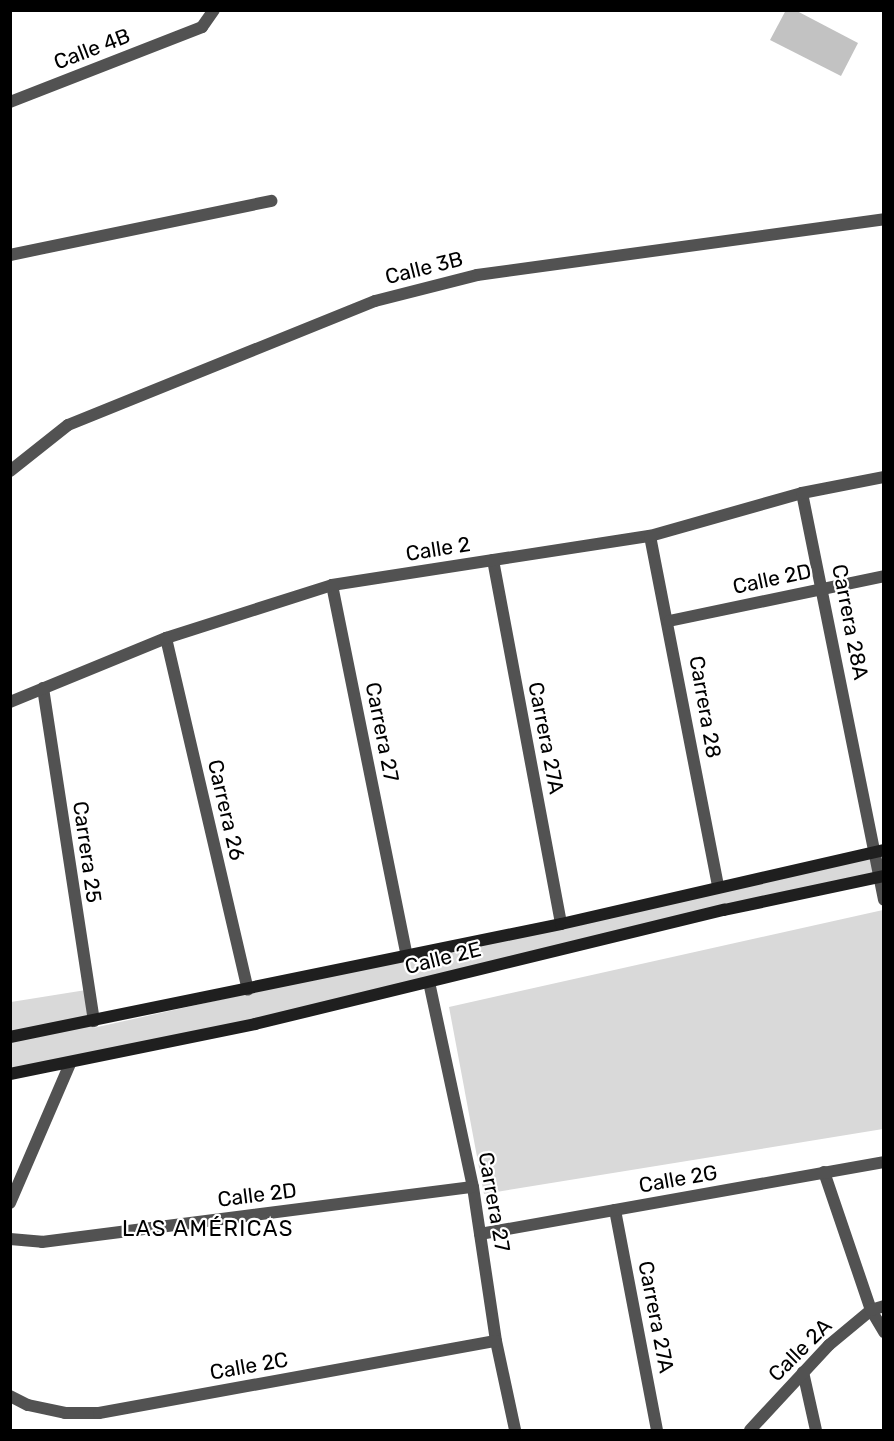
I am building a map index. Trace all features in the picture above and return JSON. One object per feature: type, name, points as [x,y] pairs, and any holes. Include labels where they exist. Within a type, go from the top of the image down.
[{"type":"street","name":"Calle 4B","points":[[10,102],[202,27],[214,10]]},
{"type":"street","points":[[10,255],[271,201]]},
{"type":"street","name":"Calle 3B","points":[[10,471],[68,425],[375,301],[477,275],[884,219]]},
{"type":"street","name":"Calle 2","points":[[10,702],[166,638],[332,585],[650,536],[802,494],[884,477]]},
{"type":"street","name":"Carrera 28A","points":[[802,494],[879,851],[884,900]]},
{"type":"street","name":"Carrera 28","points":[[650,536],[669,621],[718,886]]},
{"type":"street","name":"Carrera 27A","points":[[493,560],[561,924]]},
{"type":"street","name":"Calle 2D","points":[[669,621],[884,576]]},
{"type":"street","name":"Carrera 27","points":[[332,585],[407,957]]},
{"type":"street","name":"Carrera 26","points":[[166,638],[248,990]]},
{"type":"street","name":"Carrera 25","points":[[43,688],[94,1021]]},
{"type":"street","name":"Calle 2E","points":[[10,1037],[407,957],[879,851]]},
{"type":"street","name":"Calle 2E","points":[[10,1074],[70,1064],[429,982],[724,910],[882,877]]},
{"type":"street","name":"Carrera 27","points":[[429,982],[473,1187],[496,1341],[515,1431]]},
{"type":"street","points":[[10,1203],[70,1064]]},
{"type":"street","name":"Calle 2G","points":[[480,1234],[884,1162]]},
{"type":"street","points":[[824,1172],[871,1310],[884,1332]]},
{"type":"street","name":"Calle 2D","points":[[10,1239],[42,1242],[473,1187]]},
{"type":"street","name":"Carrera 27A","points":[[615,1210],[657,1431]]},
{"type":"street","name":"Calle 2A","points":[[750,1431],[803,1372],[871,1310],[884,1306]]},
{"type":"street","name":"Calle 2C","points":[[10,1396],[28,1405],[65,1413],[99,1413],[496,1341]]},
{"type":"street","points":[[803,1372],[816,1431]]},
{"type":"shaded area","points":[[883,852],[883,875],[259,1021],[11,1073],[11,1002],[86,990],[93,1028]]},
{"type":"shaded area","points":[[883,910],[883,1129],[484,1194],[449,1007]]},
{"type":"building","points":[[786,10],[795,10],[858,43],[841,76],[770,40]]},
{"type":"district","name":"LAS AMÉRICAS","points":[[208,1229]]}]
